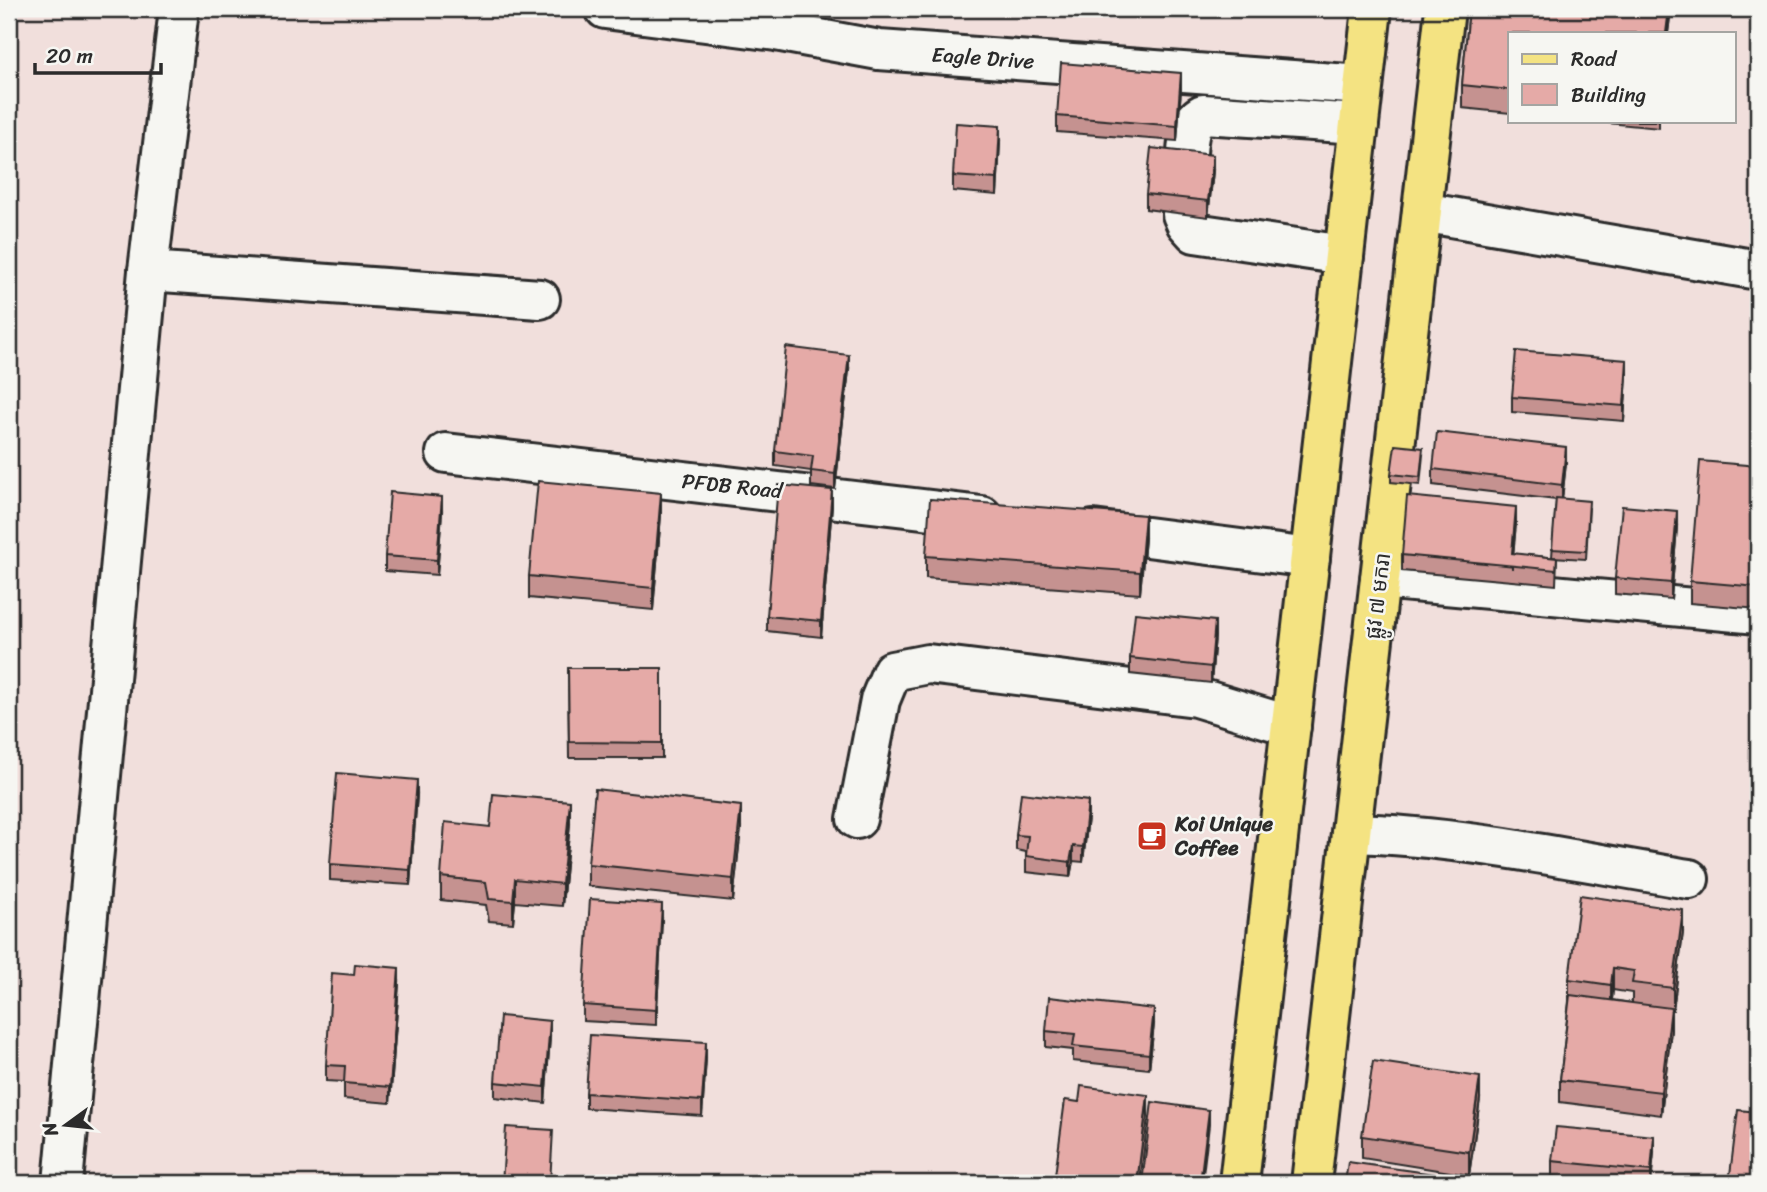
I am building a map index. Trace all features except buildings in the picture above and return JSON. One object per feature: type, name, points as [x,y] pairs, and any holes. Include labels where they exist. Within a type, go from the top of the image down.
[{"type":"main road","points":[[1239,1183],[1372,9]]},
{"type":"main road","name":"ផ្លូវ ៧ មករា","points":[[1311,1183],[1445,9]]},
{"type":"street","points":[[63,1183],[148,271],[179,9]]},
{"type":"street","name":"Eagle Drive","points":[[605,9],[776,31],[879,50],[1363,85]]},
{"type":"street","points":[[1186,168],[1191,127],[1195,118],[1203,114],[1359,124]]},
{"type":"street","points":[[1422,212],[1758,270]]},
{"type":"street","points":[[1182,214],[1195,233],[1344,255]]},
{"type":"street","points":[[148,271],[540,299]]},
{"type":"street","name":"PFDB Road","points":[[446,453],[1023,521]]},
{"type":"street","points":[[1064,526],[1310,558]]},
{"type":"street","points":[[1380,579],[1758,614]]},
{"type":"street","points":[[857,818],[880,700],[892,671],[928,664],[1196,697],[1291,726]]},
{"type":"street","points":[[1351,833],[1387,834],[1510,849],[1689,880]]},
{"type":"place","name":"Koi Unique Coffee","points":[[1152,836]]}]
